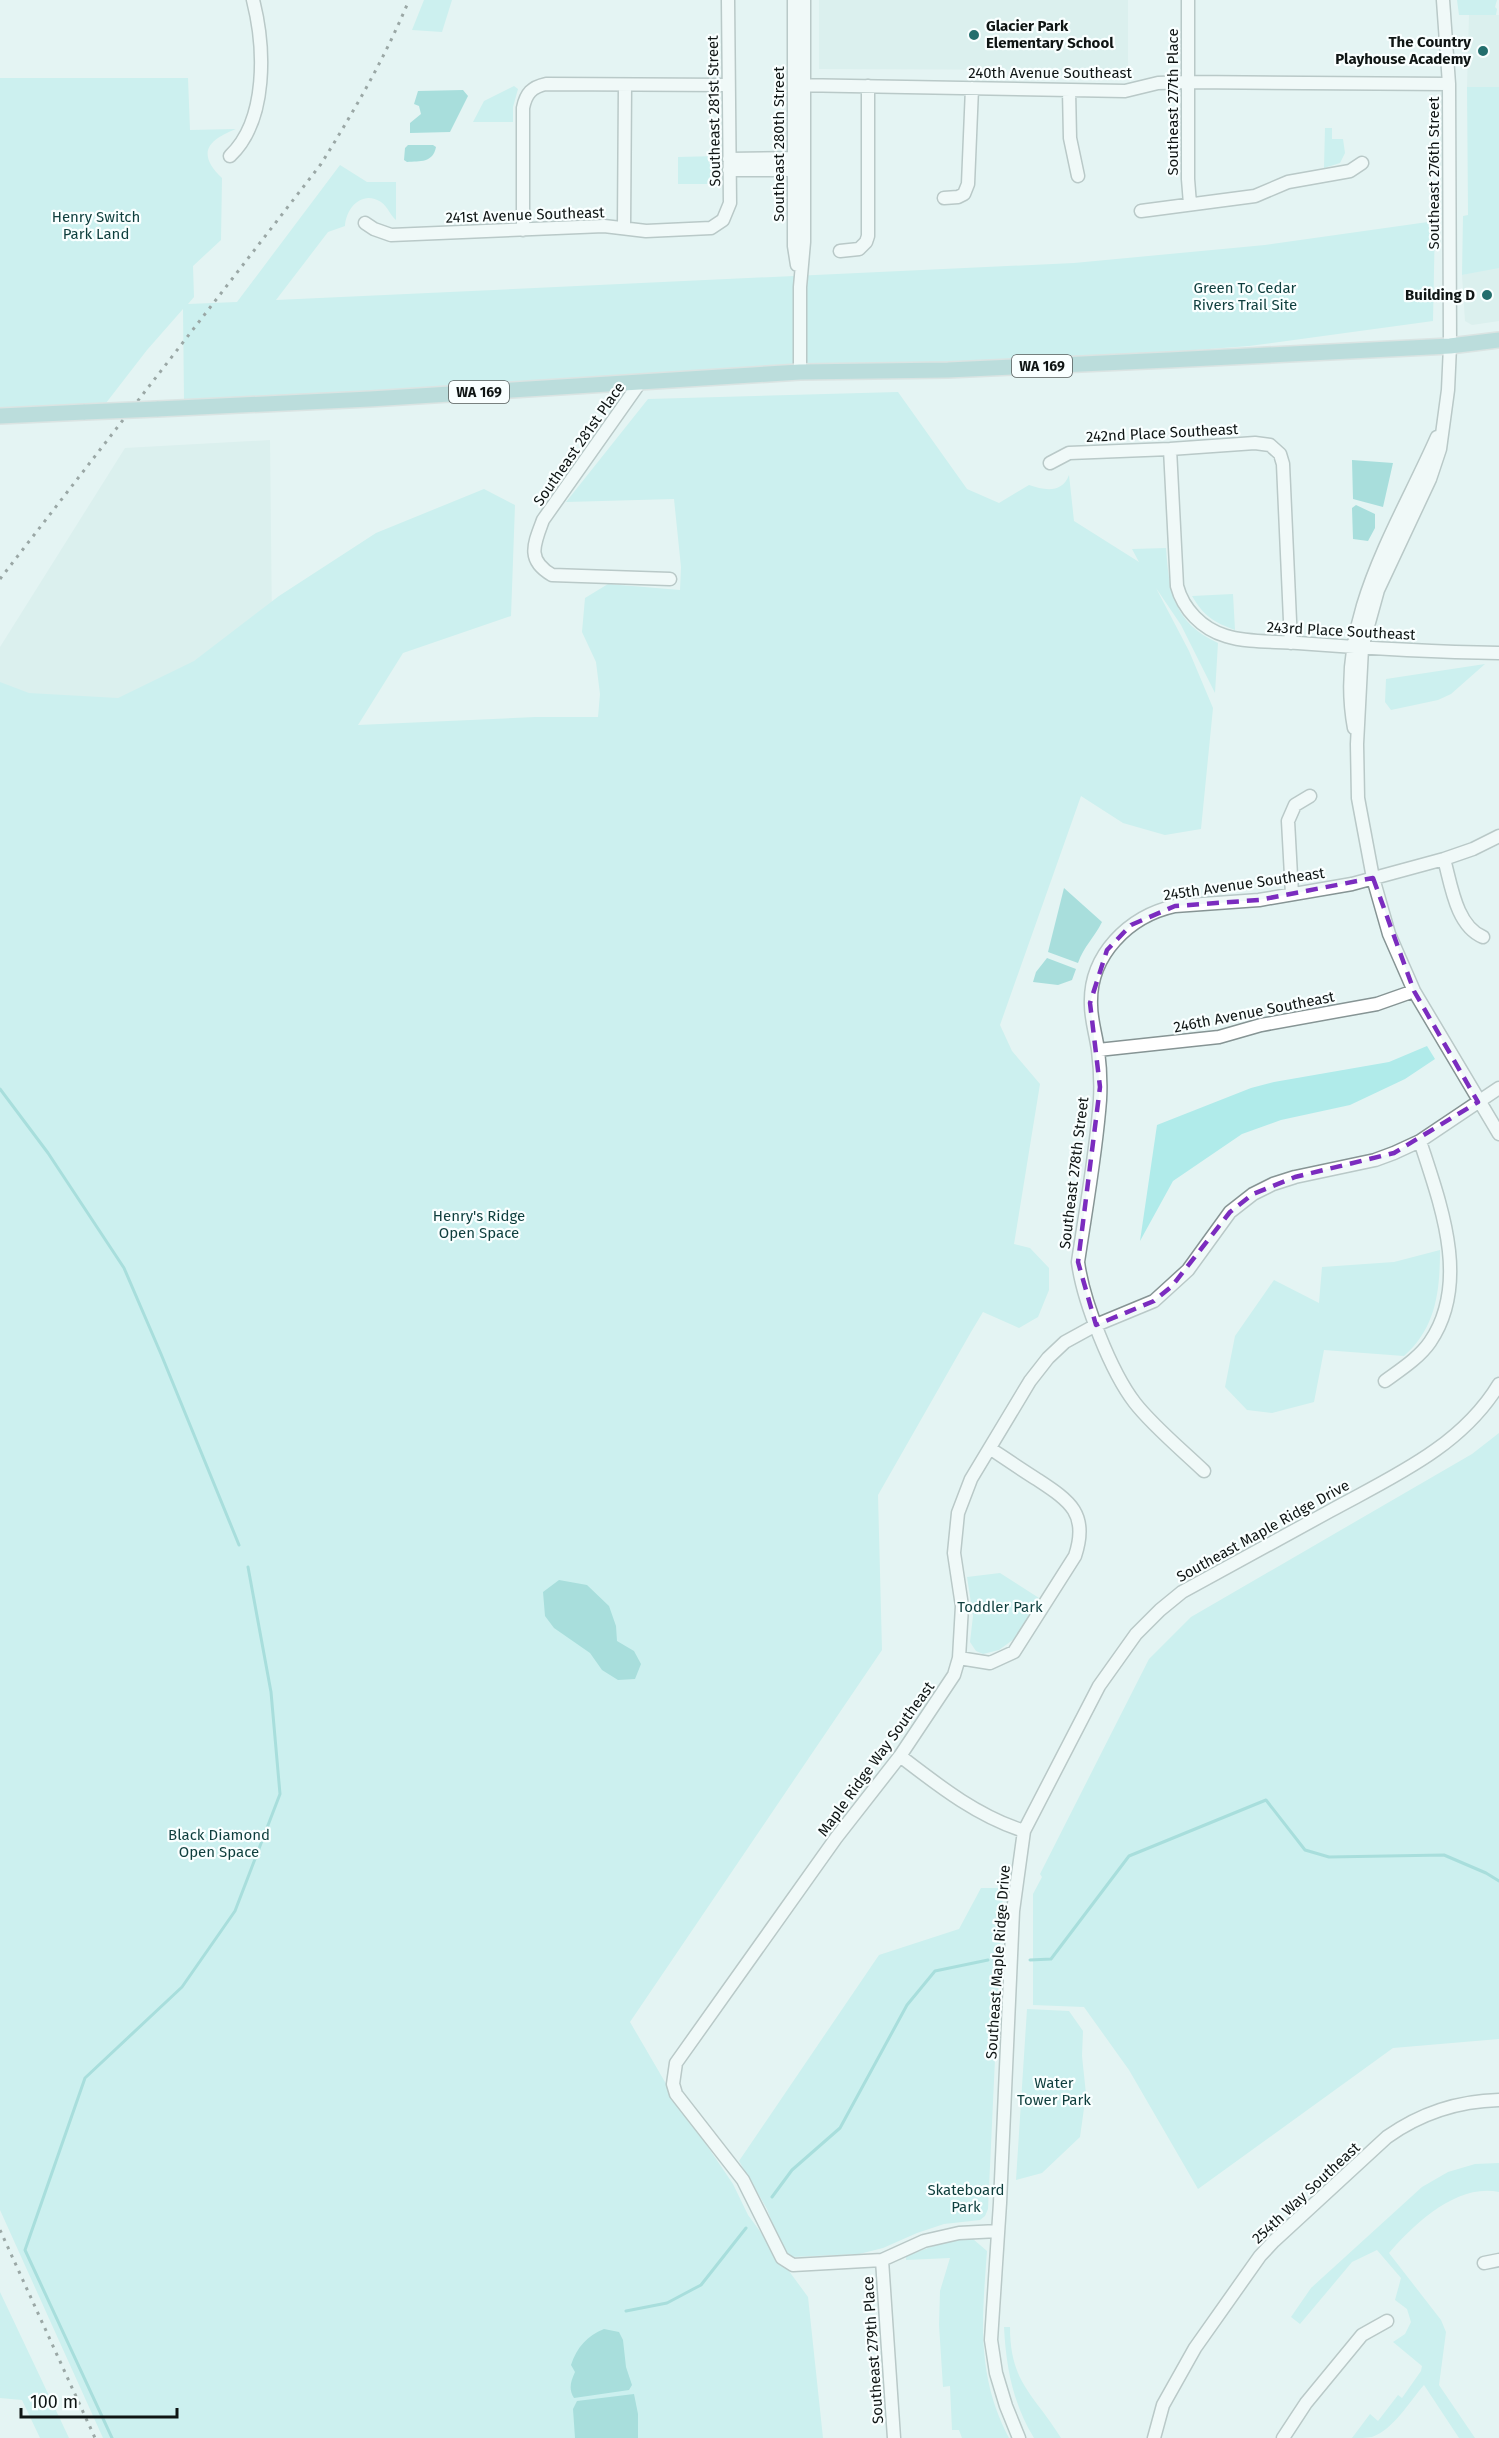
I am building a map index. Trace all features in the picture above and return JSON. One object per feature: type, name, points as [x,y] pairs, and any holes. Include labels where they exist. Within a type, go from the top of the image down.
[{"type":"main road","name":"WA 169","points":[[0,417],[370,399],[800,372],[948,370],[1450,346],[1499,340]]},
{"type":"street","points":[[230,156],[245,140],[256,113],[260,47],[253,0]]},
{"type":"street","name":"Southeast 281st Street","points":[[723,220],[730,203],[728,0]]},
{"type":"street","name":"Southeast 280th Street","points":[[794,0],[799,86],[800,164],[794,246],[800,287],[800,372]]},
{"type":"street","name":"Southeast 280th Street","points":[[799,86],[804,0]]},
{"type":"street","name":"Southeast 277th Place","points":[[1188,0],[1190,204]]},
{"type":"street","name":"Southeast 276th Street","points":[[1443,0],[1449,84],[1450,346]]},
{"type":"street","name":"240th Avenue Southeast","points":[[799,86],[1125,92],[1158,83],[1188,82],[1449,84]]},
{"type":"street","points":[[523,230],[523,108],[529,92],[535,87],[546,84],[728,85]]},
{"type":"street","points":[[624,228],[625,85]]},
{"type":"street","points":[[840,251],[859,249],[868,236],[868,86]]},
{"type":"street","points":[[944,198],[964,194],[968,183],[972,88]]},
{"type":"street","points":[[1069,90],[1070,138],[1078,176]]},
{"type":"street","points":[[1141,211],[1255,196],[1288,182],[1350,171],[1362,163]]},
{"type":"street","points":[[729,164],[800,164]]},
{"type":"street","name":"241st Avenue Southeast","points":[[365,223],[390,235],[604,226],[654,231],[711,228],[723,220]]},
{"type":"street","points":[[1450,346],[1447,398],[1440,449],[1430,479],[1378,590],[1357,648],[1358,798],[1373,878],[1389,934],[1414,991],[1499,1134]]},
{"type":"street","name":"Southeast 281st Place","points":[[641,381],[543,520],[535,544],[535,559],[540,568],[552,575],[670,579]]},
{"type":"street","name":"242nd Place Southeast","points":[[1050,463],[1069,453],[1255,443],[1270,445],[1277,451],[1283,464],[1291,643]]},
{"type":"street","name":"243rd Place Southeast","points":[[1170,449],[1176,575],[1180,596],[1190,612],[1203,625],[1226,636],[1291,643],[1357,648],[1499,653]]},
{"type":"street","points":[[1292,894],[1288,821],[1295,805],[1310,796]]},
{"type":"street","name":"245th Avenue Southeast","points":[[1107,950],[1131,925],[1161,909],[1259,900],[1352,884],[1443,859],[1473,849],[1499,836]]},
{"type":"street","points":[[1443,859],[1463,916],[1470,929],[1483,937]]},
{"type":"street","name":"Southeast 278th Street","points":[[1107,950],[1093,984],[1090,1003],[1098,1050],[1100,1087],[1098,1121],[1078,1262],[1081,1283],[1096,1326],[1136,1404],[1204,1471]]},
{"type":"street","name":"246th Avenue Southeast","points":[[1098,1050],[1219,1037],[1261,1025],[1377,1004],[1414,991]]},
{"type":"street","name":"Maple Ridge Way Southeast","points":[[882,2260],[792,2265],[782,2258],[743,2180],[676,2094],[673,2084],[676,2063],[836,1838],[900,1756],[954,1675],[959,1658],[962,1606],[954,1553],[958,1513],[970,1479],[991,1449],[1030,1381],[1048,1358],[1065,1342],[1154,1301],[1188,1270],[1230,1212],[1253,1194],[1295,1177],[1376,1160],[1420,1141],[1499,1088]]},
{"type":"street","points":[[1385,1382],[1430,1344],[1441,1320],[1450,1279],[1449,1251],[1435,1189],[1420,1141]]},
{"type":"street","name":"Southeast Maple Ridge Drive","points":[[1018,2438],[996,2373],[991,2340],[1013,1911],[1024,1831],[1099,1686],[1136,1634],[1160,1610],[1182,1592],[1413,1465],[1462,1430],[1490,1399],[1499,1384]]},
{"type":"street","points":[[959,1658],[990,1663],[1014,1652],[1075,1556],[1079,1543],[1080,1531],[1077,1517],[1068,1500],[991,1449]]},
{"type":"street","points":[[900,1756],[939,1786],[983,1815],[1024,1831]]},
{"type":"street","name":"254th Way Southeast","points":[[1154,2438],[1163,2405],[1195,2348],[1260,2256],[1274,2241],[1387,2137],[1404,2126],[1435,2110],[1458,2104],[1499,2100]]},
{"type":"street","points":[[882,2260],[924,2241],[959,2233],[998,2231]]},
{"type":"street","name":"Southeast 279th Place","points":[[882,2260],[894,2438]]},
{"type":"street","points":[[1484,2263],[1499,2260]]},
{"type":"street","points":[[1283,2438],[1306,2403],[1362,2336],[1387,2321]]},
{"type":"highlighted area","points":[[1373,878],[1414,991],[1478,1102],[1394,1153],[1295,1177],[1253,1194],[1230,1212],[1172,1286],[1154,1301],[1096,1325],[1078,1262],[1100,1087],[1090,1003],[1107,950],[1131,925],[1175,906],[1259,900]]},
{"type":"shaded area","name":"Glacier Park Elementary School","points":[[819,0],[1128,0],[1128,70],[819,69]]},
{"type":"shaded area","name":"The Country Playhouse Academy","points":[[1469,15],[1499,15],[1499,87],[1467,87]]},
{"type":"shaded area","points":[[463,90],[468,96],[450,132],[410,133],[410,123],[421,114],[419,106],[414,104],[418,91]]},
{"type":"shaded area","points":[[408,145],[436,147],[429,159],[407,162],[404,160],[405,148]]},
{"type":"shaded area","points":[[1499,267],[1499,321],[1472,325],[1465,321],[1462,275]]},
{"type":"shaded area","points":[[270,440],[273,723],[0,709],[0,647],[125,448]]},
{"type":"shaded area","points":[[1352,460],[1393,463],[1383,507],[1353,499]]},
{"type":"shaded area","points":[[1356,505],[1375,514],[1375,528],[1368,541],[1353,539],[1352,508]]},
{"type":"shaded area","points":[[1064,888],[1102,922],[1078,963],[1048,952]]},
{"type":"shaded area","points":[[1047,958],[1076,969],[1072,980],[1058,985],[1033,982],[1036,972]]},
{"type":"shaded area","points":[[559,1580],[587,1585],[609,1606],[616,1626],[617,1641],[634,1651],[641,1664],[635,1679],[618,1680],[602,1670],[590,1653],[554,1628],[545,1616],[543,1592]]},
{"type":"shaded area","points":[[604,2329],[619,2332],[623,2340],[626,2367],[632,2385],[629,2390],[574,2398],[571,2388],[575,2372],[571,2365],[573,2359],[583,2343]]},
{"type":"shaded area","points":[[634,2394],[638,2414],[638,2438],[575,2438],[573,2409],[577,2401]]},
{"type":"green space","points":[[424,0],[452,0],[442,32],[412,30]]},
{"type":"green space","points":[[1457,0],[1497,0],[1496,15],[1459,15]]},
{"type":"green space","name":"Green To Cedar Rivers Trail Site","points":[[0,78],[188,78],[190,130],[236,129],[218,138],[209,148],[209,161],[222,178],[221,240],[193,266],[194,297],[188,304],[237,302],[340,165],[367,182],[396,182],[396,220],[381,202],[374,199],[368,198],[356,203],[348,213],[345,226],[328,232],[276,300],[1074,263],[1265,245],[1435,221],[1433,321],[1249,346],[1102,357],[184,400],[183,309],[147,350],[106,403],[0,409]]},
{"type":"green space","points":[[514,86],[518,89],[513,107],[513,122],[473,122],[484,101]]},
{"type":"green space","points":[[1467,87],[1499,87],[1499,268],[1462,275],[1463,216],[1468,215]]},
{"type":"green space","points":[[1325,128],[1332,128],[1332,139],[1343,139],[1345,153],[1340,163],[1324,168]]},
{"type":"green space","points":[[718,156],[718,184],[678,184],[678,157]]},
{"type":"green space","name":"Henry's Ridge Open Space","points":[[898,392],[967,489],[999,503],[1029,485],[1046,489],[1057,488],[1066,481],[1069,475],[1074,521],[1139,562],[1132,549],[1166,548],[1172,592],[1183,616],[1203,635],[1218,643],[1215,693],[1181,625],[1156,588],[1189,651],[1213,708],[1201,829],[1165,835],[1123,823],[1081,796],[1000,1025],[1012,1051],[1040,1084],[1014,1244],[1030,1248],[1049,1268],[1049,1290],[1038,1317],[1019,1328],[983,1312],[971,1332],[878,1495],[882,1650],[630,2022],[672,2094],[733,2184],[748,2215],[808,2297],[823,2438],[103,2438],[0,2210],[0,682],[29,693],[118,698],[194,661],[279,596],[376,533],[484,489],[515,505],[511,616],[403,653],[358,725],[535,717],[598,717],[600,694],[596,662],[582,632],[585,598],[608,584],[680,590],[681,567],[674,499],[566,502],[648,399]]},
{"type":"green space","points":[[1233,594],[1235,630],[1210,618],[1192,596]]},
{"type":"green space","points":[[1485,664],[1451,694],[1438,700],[1391,710],[1385,702],[1386,679]]},
{"type":"green space","points":[[1427,1046],[1435,1059],[1405,1079],[1350,1105],[1281,1120],[1242,1134],[1173,1181],[1140,1241],[1157,1125],[1251,1088],[1389,1062]]},
{"type":"green space","points":[[1440,1250],[1439,1280],[1434,1308],[1423,1333],[1404,1356],[1324,1350],[1314,1402],[1272,1413],[1247,1410],[1225,1387],[1235,1336],[1274,1280],[1319,1303],[1322,1267],[1394,1262]]},
{"type":"green space","points":[[1499,1433],[1499,2039],[1393,2048],[1198,2189],[1129,2070],[1084,2007],[1033,2005],[1033,1894],[1042,1877],[1040,1874],[1149,1659],[1191,1617],[1472,1454]]},
{"type":"green space","name":"Toddler Park","points":[[1000,1573],[1039,1598],[1014,1639],[999,1650],[983,1654],[976,1651],[970,1642],[973,1616],[967,1577]]},
{"type":"green space","name":"Skateboard Park","points":[[981,1888],[1003,1888],[988,2209],[985,2216],[980,2220],[944,2224],[883,2248],[859,2254],[792,2257],[781,2247],[767,2209],[739,2161],[879,1955],[959,1929]]},
{"type":"green space","name":"Water Tower Park","points":[[1027,2009],[1069,2011],[1083,2031],[1082,2056],[1086,2094],[1080,2137],[1042,2173],[1016,2180]]},
{"type":"green space","points":[[1499,2163],[1499,2192],[1483,2191],[1452,2200],[1424,2219],[1389,2253],[1441,2320],[1446,2332],[1439,2385],[1475,2438],[1459,2438],[1424,2385],[1387,2428],[1372,2437],[1352,2438],[1370,2414],[1378,2421],[1398,2395],[1402,2398],[1421,2371],[1422,2366],[1393,2342],[1405,2334],[1411,2322],[1407,2309],[1395,2300],[1401,2278],[1377,2250],[1352,2262],[1300,2324],[1291,2317],[1311,2288],[1422,2187],[1448,2172],[1475,2164]]},
{"type":"green space","points":[[973,2239],[987,2251],[983,2324],[986,2369],[998,2415],[1009,2438],[962,2438],[959,2430],[952,2430],[950,2386],[943,2387],[939,2325],[940,2291],[950,2258],[906,2260],[906,2256],[939,2244]]},
{"type":"green space","points":[[0,2292],[69,2438],[40,2438],[22,2400],[0,2398]]},
{"type":"green space","points":[[1004,2327],[1010,2327],[1011,2346],[1019,2376],[1061,2438],[1034,2438],[1027,2425],[1012,2385]]},
{"type":"waterway","points":[[0,1089],[48,1153],[124,1268],[239,1545]]},
{"type":"waterway","points":[[112,2438],[25,2250],[85,2078],[182,1987],[235,1911],[280,1794],[271,1692],[248,1567]]},
{"type":"waterway","points":[[1030,1960],[1051,1959],[1129,1856],[1266,1800],[1305,1850],[1329,1857],[1444,1855],[1499,1881]]},
{"type":"waterway","points":[[772,2197],[792,2170],[840,2128],[907,2005],[935,1971],[988,1960]]},
{"type":"waterway","points":[[626,2311],[667,2303],[701,2285],[746,2228]]},
{"type":"railway","points":[[0,579],[321,164],[368,84],[409,0]]},
{"type":"railway","points":[[0,2230],[95,2438]]},
{"type":"place","name":"Glacier Park Elementary School","points":[[974,35]]},
{"type":"place","name":"The Country Playhouse Academy","points":[[1483,51]]},
{"type":"place","name":"Building D","points":[[1487,295]]},
{"type":"park label","name":"Henry Switch Park Land","points":[[96,226]]},
{"type":"park label","name":"Black Diamond Open Space","points":[[219,1844]]}]
